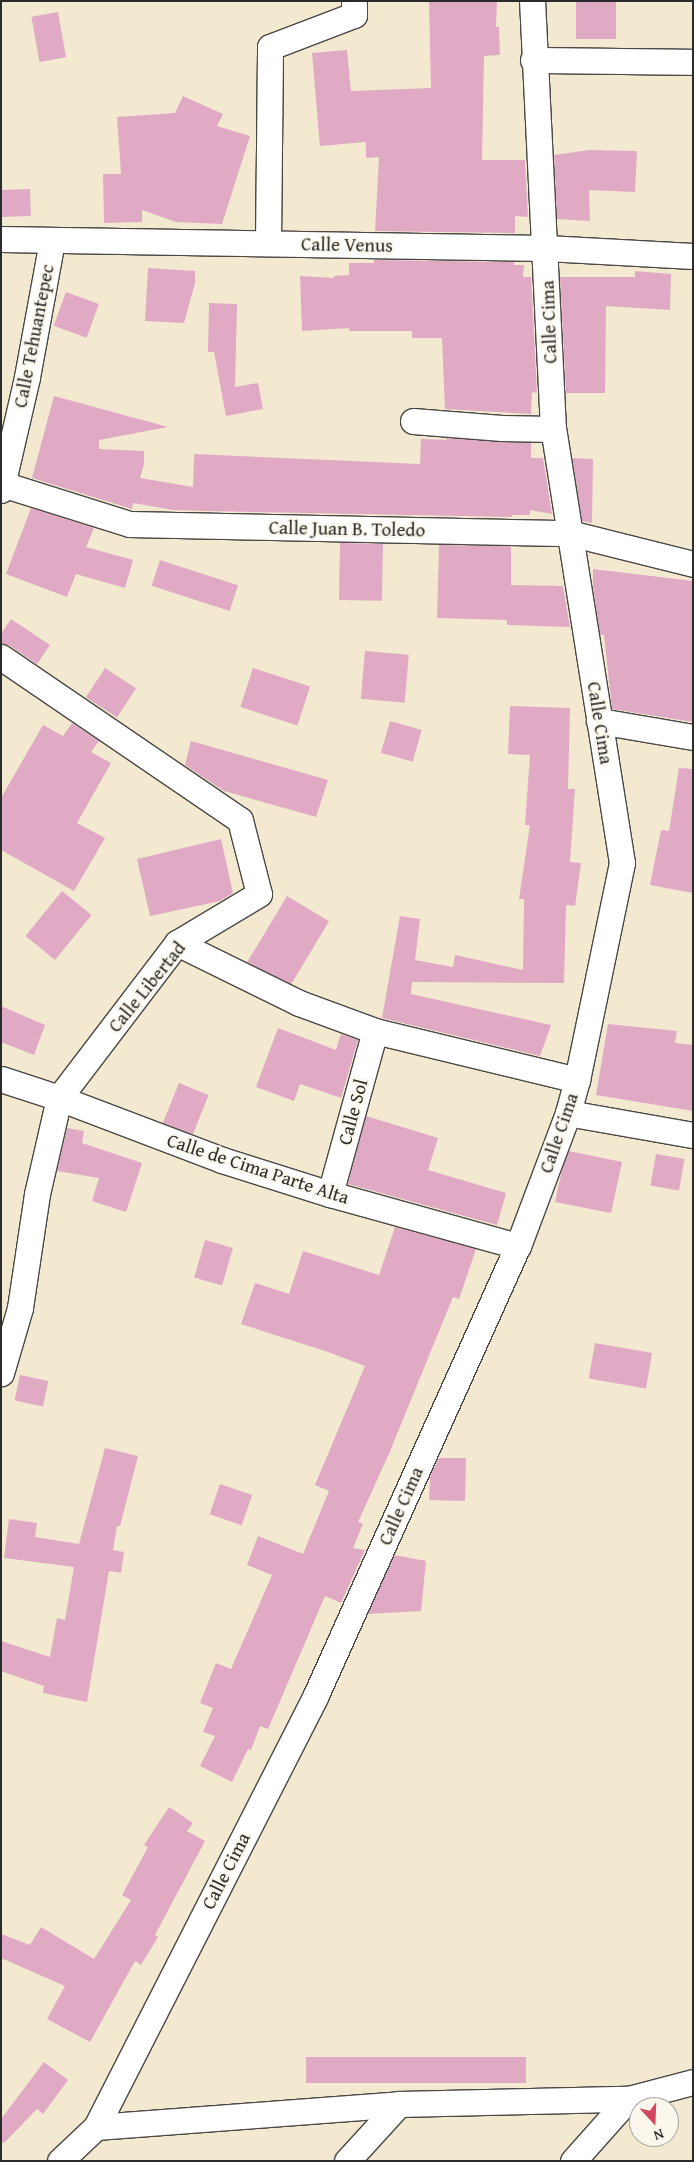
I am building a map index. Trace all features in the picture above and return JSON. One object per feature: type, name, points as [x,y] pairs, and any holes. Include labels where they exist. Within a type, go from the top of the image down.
[{"type":"street","points":[[268,243],[270,47],[354,15],[354,1]]},
{"type":"street","name":"Calle Cima","points":[[60,2161],[96,2127],[315,1697],[518,1246],[568,1113],[577,1080],[622,863],[553,429],[546,248],[533,60],[532,1]]},
{"type":"street","points":[[533,60],[693,62]]},
{"type":"street","name":"Calle Venus","points":[[1,239],[546,248],[693,256]]},
{"type":"street","name":"Calle Tehuantepec","points":[[2,487],[27,376],[52,241]]},
{"type":"street","points":[[413,421],[502,428],[553,429]]},
{"type":"street","name":"Calle Juan B. Toledo","points":[[2,487],[130,524],[569,533],[693,564]]},
{"type":"street","name":"Calle Libertad","points":[[1,657],[240,820],[259,894],[177,944],[59,1098],[37,1194],[20,1308],[1,1373]]},
{"type":"street","points":[[599,720],[693,737]]},
{"type":"street","points":[[177,944],[299,1003],[375,1031],[577,1080]]},
{"type":"street","name":"Calle Sol","points":[[330,1194],[375,1031]]},
{"type":"street","name":"Calle de Cima Parte Alta","points":[[1,1079],[59,1098],[222,1160],[330,1194],[518,1246]]},
{"type":"street","points":[[568,1113],[693,1135]]},
{"type":"street","points":[[96,2127],[399,2104],[628,2099],[693,2082]]},
{"type":"street","points":[[573,2161],[628,2099]]},
{"type":"street","points":[[347,2161],[399,2104]]},
{"type":"building","points":[[429,1],[497,1],[496,27],[499,27],[500,55],[484,56],[482,160],[525,160],[528,217],[515,216],[515,233],[375,231],[379,157],[366,158],[366,142],[320,146],[312,53],[347,50],[351,91],[431,88]]},
{"type":"building","points":[[576,1],[616,1],[616,39],[576,39]]},
{"type":"building","points":[[58,12],[66,57],[39,62],[31,17]]},
{"type":"building","points":[[183,96],[223,114],[217,126],[250,136],[222,224],[176,222],[142,210],[142,222],[104,223],[103,174],[121,174],[117,117],[175,113]]},
{"type":"building","points":[[589,150],[637,151],[635,192],[589,190],[590,221],[557,219],[554,155]]},
{"type":"building","points":[[30,189],[31,216],[2,217],[1,190]]},
{"type":"building","points":[[374,260],[514,262],[514,265],[524,265],[523,277],[531,277],[537,393],[532,392],[531,414],[445,409],[442,338],[412,338],[412,331],[349,331],[349,328],[302,331],[300,276],[334,278],[334,276],[349,275],[349,263],[374,263]]},
{"type":"building","points":[[148,268],[195,271],[195,283],[184,323],[145,321]]},
{"type":"building","points":[[635,271],[671,274],[670,310],[606,306],[605,393],[566,393],[560,277],[635,277]]},
{"type":"building","points":[[66,292],[99,304],[87,338],[54,326]]},
{"type":"building","points":[[209,303],[237,304],[235,387],[258,383],[263,409],[226,416],[214,352],[208,352]]},
{"type":"building","points":[[54,396],[168,427],[99,440],[99,449],[144,451],[144,464],[140,478],[193,487],[194,454],[420,464],[421,439],[447,440],[446,438],[531,443],[531,458],[543,458],[552,514],[530,510],[530,515],[512,515],[512,517],[207,511],[173,510],[133,503],[132,509],[32,478]]},
{"type":"building","points":[[572,458],[593,459],[592,523],[582,521]]},
{"type":"building","points":[[31,508],[94,528],[86,547],[133,560],[125,588],[76,574],[67,597],[6,574]]},
{"type":"building","points":[[340,543],[383,544],[382,601],[339,600]]},
{"type":"building","points":[[439,545],[511,546],[511,585],[563,586],[570,627],[507,625],[507,620],[437,618]]},
{"type":"building","points":[[160,560],[238,585],[230,611],[152,586]]},
{"type":"building","points":[[593,569],[693,581],[693,722],[612,709],[604,635],[600,635],[593,586]]},
{"type":"building","points":[[11,619],[50,645],[37,664],[9,645],[1,643],[1,634]]},
{"type":"building","points":[[365,651],[409,655],[405,703],[361,699]]},
{"type":"building","points":[[105,668],[136,688],[117,718],[86,697]]},
{"type":"building","points":[[253,668],[310,687],[297,726],[240,707]]},
{"type":"building","points":[[510,706],[570,708],[568,789],[575,789],[570,862],[581,863],[575,906],[566,905],[564,983],[412,982],[411,994],[551,1025],[540,1056],[382,1018],[400,916],[420,919],[415,960],[453,967],[455,955],[523,970],[524,899],[519,899],[530,825],[525,825],[530,755],[508,754]]},
{"type":"building","points":[[390,721],[422,730],[413,762],[381,753]]},
{"type":"building","points":[[72,723],[99,741],[91,752],[111,763],[77,823],[105,838],[74,891],[1,850],[1,798],[43,725],[63,736]]},
{"type":"building","points":[[191,741],[328,780],[316,817],[224,791],[185,765]]},
{"type":"building","points":[[679,768],[693,769],[693,893],[650,885],[661,830],[669,831]]},
{"type":"building","points":[[221,839],[233,893],[220,901],[150,916],[137,859]]},
{"type":"building","points":[[62,891],[92,915],[55,960],[25,936]]},
{"type":"building","points":[[287,896],[329,921],[289,987],[247,962]]},
{"type":"building","points":[[1,1006],[45,1025],[34,1055],[1,1042]]},
{"type":"building","points":[[608,1024],[677,1031],[675,1043],[693,1045],[693,1111],[596,1095]]},
{"type":"building","points":[[278,1028],[336,1050],[341,1034],[358,1040],[341,1098],[300,1084],[294,1101],[256,1087]]},
{"type":"building","points":[[179,1083],[209,1095],[193,1135],[163,1123]]},
{"type":"building","points":[[366,1116],[438,1138],[428,1170],[506,1193],[497,1225],[348,1184]]},
{"type":"building","points":[[67,1128],[84,1131],[82,1143],[142,1163],[126,1212],[92,1201],[99,1178],[57,1171]]},
{"type":"building","points":[[569,1151],[622,1162],[611,1213],[555,1202],[562,1170]]},
{"type":"building","points":[[656,1154],[685,1159],[679,1191],[650,1186]]},
{"type":"building","points":[[395,1227],[476,1249],[459,1299],[453,1297],[388,1456],[358,1522],[363,1524],[353,1548],[365,1550],[341,1603],[325,1596],[268,1729],[260,1726],[251,1750],[248,1749],[232,1782],[200,1766],[215,1736],[203,1732],[213,1708],[200,1703],[216,1663],[231,1669],[272,1575],[247,1565],[258,1536],[303,1554],[329,1491],[315,1485],[365,1366],[241,1324],[255,1283],[289,1294],[303,1251],[379,1275]]},
{"type":"building","points":[[205,1240],[233,1248],[222,1285],[194,1277]]},
{"type":"building","points":[[595,1343],[652,1353],[646,1389],[589,1378]]},
{"type":"building","points":[[20,1375],[48,1381],[43,1406],[15,1400]]},
{"type":"building","points":[[105,1448],[138,1456],[120,1526],[117,1526],[113,1550],[124,1552],[121,1573],[109,1571],[87,1702],[43,1693],[44,1686],[1,1671],[1,1641],[50,1657],[57,1618],[65,1620],[74,1567],[4,1558],[9,1519],[37,1523],[35,1537],[79,1544]]},
{"type":"building","points":[[439,1458],[466,1458],[465,1501],[429,1500],[430,1477]]},
{"type":"building","points":[[220,1484],[252,1495],[242,1525],[210,1514]]},
{"type":"building","points":[[394,1555],[426,1561],[421,1611],[368,1614]]},
{"type":"building","points":[[169,1807],[193,1823],[187,1831],[205,1841],[155,1935],[158,1937],[141,1965],[135,1961],[90,2042],[47,2019],[65,1986],[1,1958],[1,1934],[30,1945],[41,1927],[94,1959],[131,1900],[122,1895],[148,1847],[144,1845]]},
{"type":"building","points":[[306,2057],[526,2057],[526,2083],[306,2083]]},
{"type":"building","points":[[44,2062],[68,2080],[43,2114],[37,2109],[4,2143],[1,2141],[1,2119]]}]
